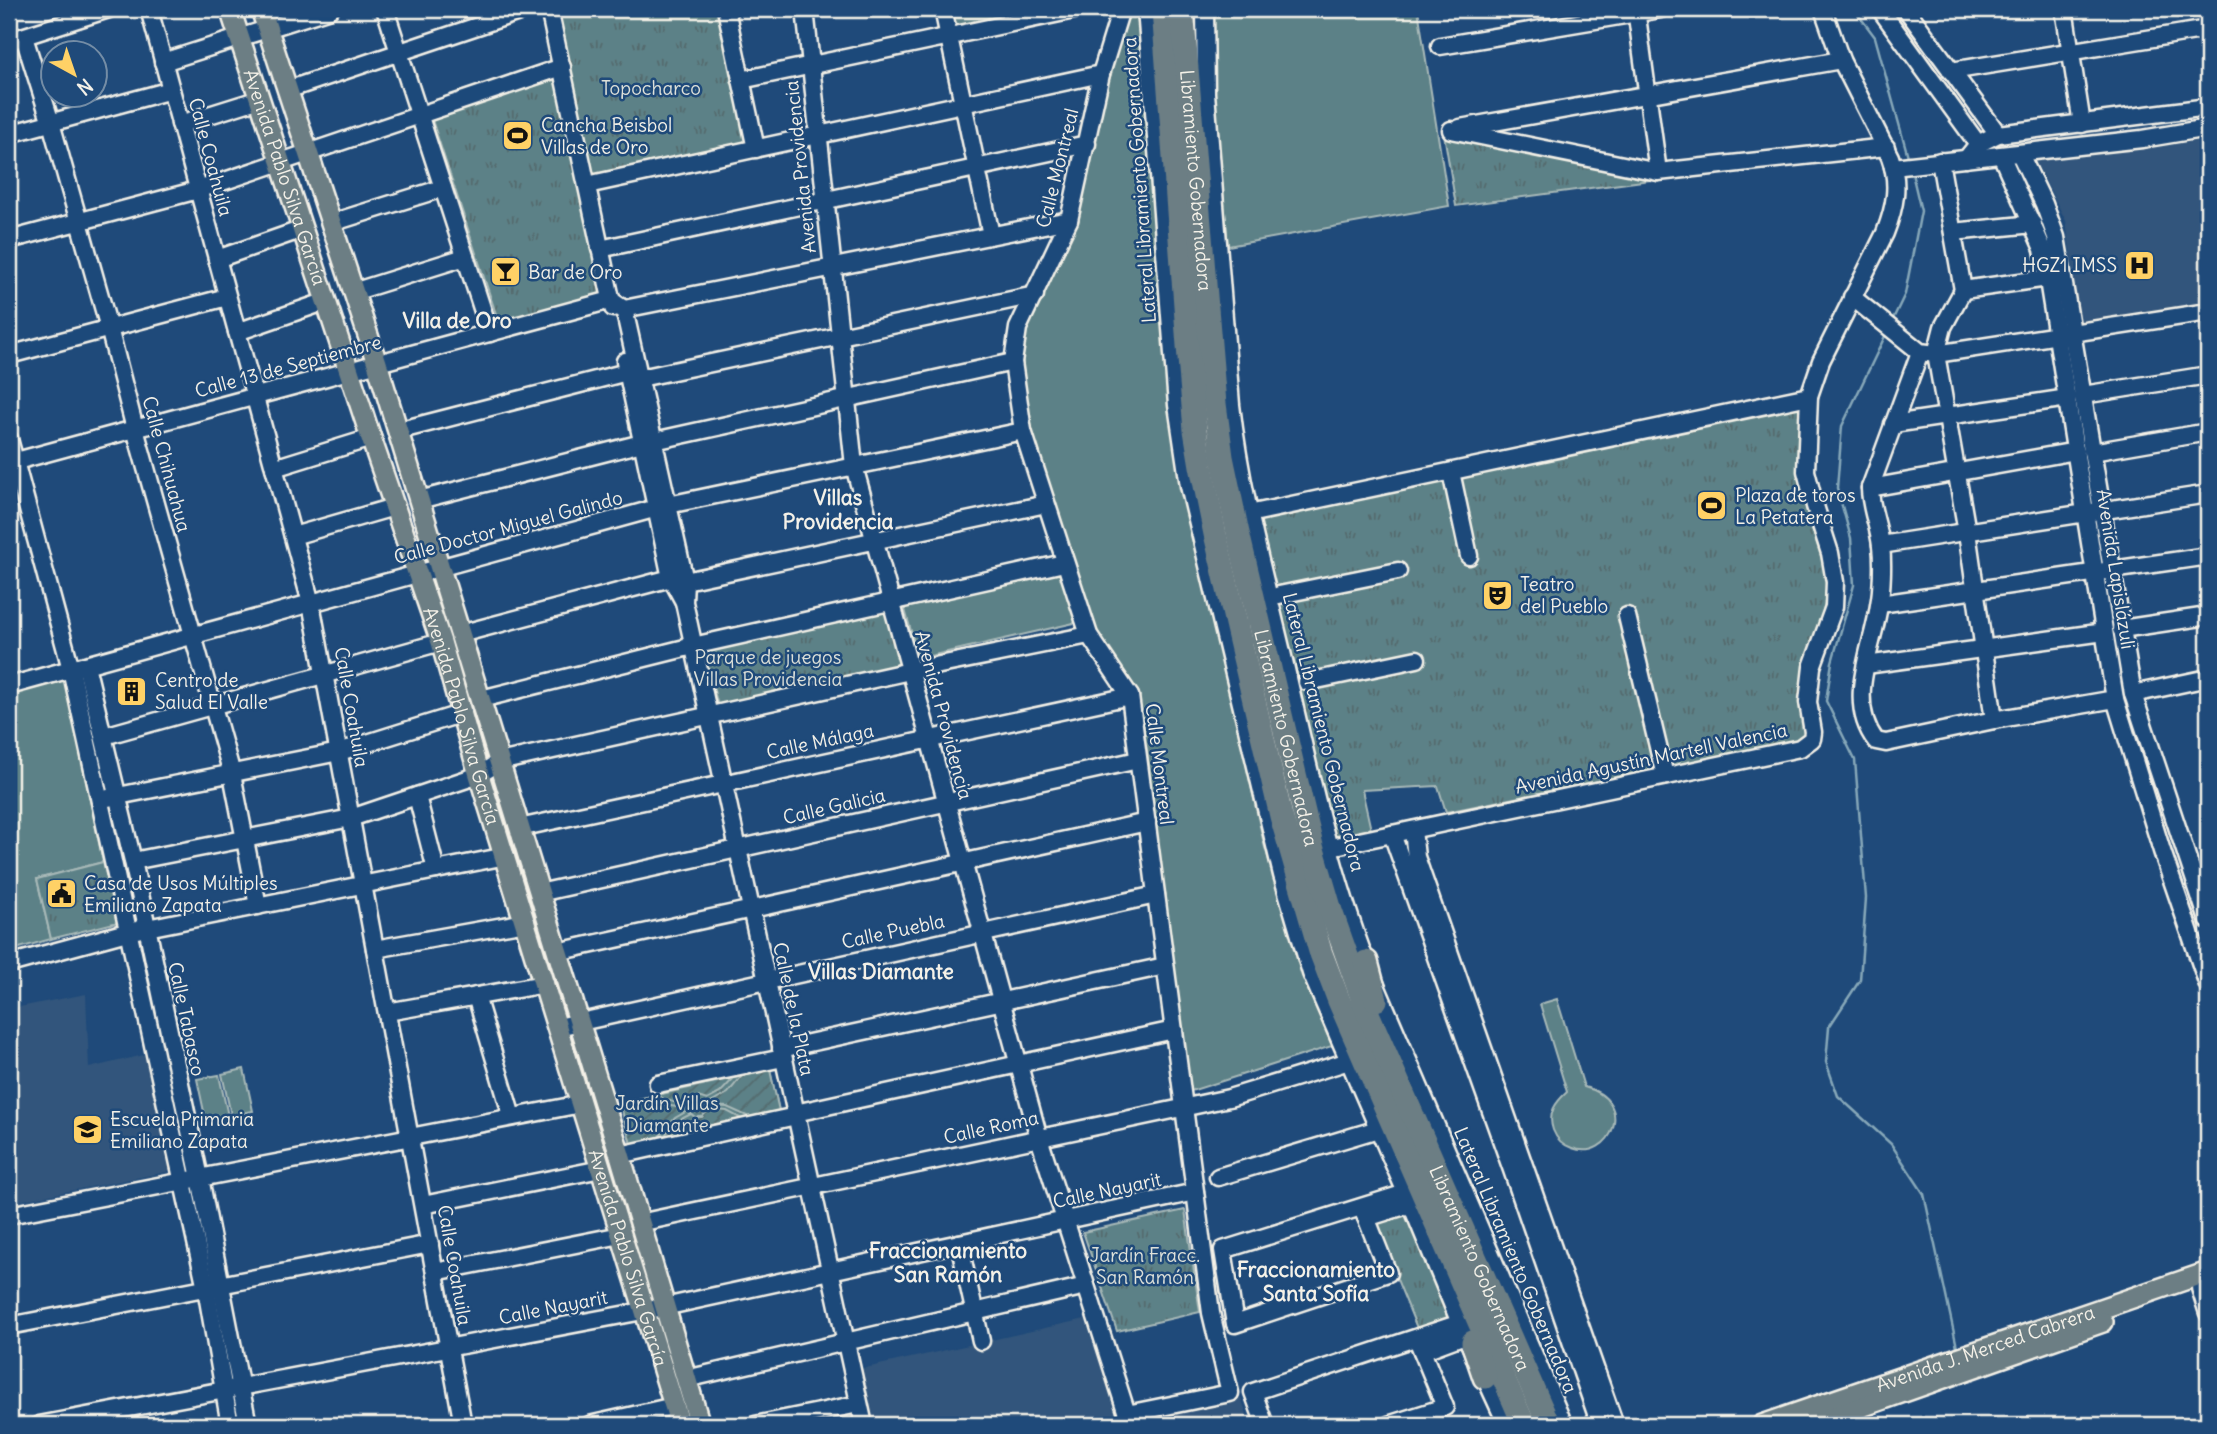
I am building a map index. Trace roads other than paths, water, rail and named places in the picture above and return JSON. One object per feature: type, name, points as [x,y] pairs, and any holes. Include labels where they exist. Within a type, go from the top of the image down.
[{"type":"highway","name":"Libramiento Gobernadora","points":[[1163,9],[1195,430],[1215,534],[1281,816],[1320,951],[1353,1036],[1524,1425]]},
{"type":"highway","name":"Libramiento Gobernadora","points":[[1182,9],[1215,404],[1222,457],[1242,515],[1322,849],[1331,911],[1366,1009],[1549,1425]]},
{"type":"highway","points":[[1233,672],[1255,705]]},
{"type":"highway","points":[[1366,962],[1395,1074]]},
{"type":"highway","points":[[1453,1265],[1458,1298],[1485,1377]]},
{"type":"main road","name":"Avenida Pablo Silva García","points":[[230,9],[441,642],[621,1235],[686,1379],[700,1425]]},
{"type":"main road","name":"Avenida Pablo Silva García","points":[[261,9],[377,363],[620,1155],[639,1223],[674,1406],[680,1425]]},
{"type":"main road","name":"Avenida J. Merced Cabrera","points":[[1762,1425],[2206,1282]]},
{"type":"main road","name":"Avenida J. Merced Cabrera","points":[[1810,1425],[2206,1282]]},
{"type":"street","points":[[16,39],[87,12],[109,9]]},
{"type":"street","name":"Calle Coahuila","points":[[149,9],[311,603],[463,1425]]},
{"type":"street","points":[[163,62],[330,9]]},
{"type":"street","points":[[385,9],[490,333]]},
{"type":"street","points":[[287,90],[528,9]]},
{"type":"street","name":"Calle de la Plata","points":[[549,9],[600,249],[618,304],[864,1425]]},
{"type":"street","points":[[726,9],[756,149]]},
{"type":"street","name":"Avenida Providencia","points":[[805,9],[854,466],[1039,1138],[1128,1414]]},
{"type":"street","points":[[943,9],[991,235]]},
{"type":"street","points":[[741,80],[1079,9]]},
{"type":"street","name":"Calle Montreal","points":[[1121,9],[1101,74],[1069,219],[1018,328],[1013,362],[1023,431],[1089,635],[1130,696],[1211,1312],[1230,1393],[1128,1414]]},
{"type":"street","name":"Lateral Libramiento Gobernadora","points":[[1146,9],[1177,405],[1189,486],[1282,875],[1311,973],[1409,1198],[1462,1329],[1507,1425]]},
{"type":"street","points":[[1205,9],[1206,93],[1242,515],[1809,396]]},
{"type":"street","points":[[1440,46],[1636,11],[1661,9]]},
{"type":"street","name":"Avenida Agustín Martell Valencia","points":[[1322,849],[1800,748],[1812,739],[1808,702],[1812,667],[1834,607],[1835,582],[1830,553],[1806,471],[1809,396],[1821,360],[1885,233],[1893,212],[1896,188],[1894,167],[1841,60],[1823,9]]},
{"type":"street","points":[[1883,12],[1925,9]]},
{"type":"street","points":[[2064,9],[2082,124]]},
{"type":"street","points":[[1907,10],[1998,134]]},
{"type":"street","points":[[1636,11],[1658,172]]},
{"type":"street","points":[[1883,12],[1978,144]]},
{"type":"street","points":[[1951,71],[2208,29]]},
{"type":"street","name":"Calle Chihuahua","points":[[16,39],[51,123],[109,328],[232,774],[258,905]]},
{"type":"street","points":[[1841,60],[1451,130],[1658,172],[1885,147]]},
{"type":"street","points":[[9,240],[198,190],[562,67]]},
{"type":"street","points":[[587,185],[1101,74]]},
{"type":"street","points":[[9,134],[171,90]]},
{"type":"street","points":[[180,124],[260,99]]},
{"type":"street","points":[[1966,159],[1978,144],[1998,134],[2208,107]]},
{"type":"street","points":[[1894,167],[2142,139],[2208,128]]},
{"type":"street","points":[[600,249],[1087,144]]},
{"type":"street","name":"Avenida Lapislázuli","points":[[2020,153],[2056,237],[2066,334],[2094,512],[2111,570],[2133,694],[2208,920]]},
{"type":"street","name":"Avenida Lapislázuli","points":[[2001,155],[2043,249],[2048,278],[2066,334]]},
{"type":"street","points":[[1940,161],[1963,290],[1893,424],[1870,488],[1870,504],[1881,545],[1880,604],[1861,692],[1863,711],[1870,733],[1876,741],[1886,743],[1994,720],[2115,699]]},
{"type":"street","points":[[331,222],[443,188]]},
{"type":"street","name":"Calle 13 de Septiembre","points":[[12,462],[490,333],[618,304],[832,267],[1069,219]]},
{"type":"street","points":[[1952,232],[2033,224]]},
{"type":"street","points":[[217,259],[303,229]]},
{"type":"street","points":[[353,292],[465,257]]},
{"type":"street","points":[[1963,290],[2048,278]]},
{"type":"street","points":[[397,431],[633,375],[840,336],[1035,295]]},
{"type":"street","points":[[9,355],[228,297]]},
{"type":"street","points":[[1852,297],[1928,353],[1946,416],[1957,472],[1994,720]]},
{"type":"street","points":[[237,332],[327,301]]},
{"type":"street","points":[[1928,353],[2208,312]]},
{"type":"street","points":[[419,500],[648,442],[1013,362]]},
{"type":"street","points":[[1893,424],[2208,375]]},
{"type":"street","name":"Calle Doctor Miguel Galindo","points":[[9,685],[662,507],[1023,431]]},
{"type":"street","points":[[1870,488],[2208,432]]},
{"type":"street","points":[[274,468],[371,438]]},
{"type":"street","points":[[9,439],[12,462],[79,667]]},
{"type":"street","points":[[1451,472],[1469,556]]},
{"type":"street","points":[[1881,545],[2208,494]]},
{"type":"street","points":[[460,634],[678,580],[1046,504]]},
{"type":"street","points":[[293,536],[394,507]]},
{"type":"street","name":"Avenida Lapislázuli","points":[[2094,512],[2094,573],[2115,699],[2162,851],[2208,985]]},
{"type":"street","points":[[1880,604],[2208,556]]},
{"type":"street","points":[[481,699],[693,646],[1064,563]]},
{"type":"street","points":[[1279,595],[1398,571]]},
{"type":"street","points":[[1627,616],[1665,776]]},
{"type":"street","points":[[2121,629],[2208,616]]},
{"type":"street","points":[[1866,665],[2104,632]]},
{"type":"street","points":[[133,861],[351,818],[480,775],[499,762],[910,671],[1089,635]]},
{"type":"street","points":[[104,736],[441,642]]},
{"type":"street","points":[[1307,682],[1417,659]]},
{"type":"street","name":"Calle Tabasco","points":[[79,667],[104,736],[200,1178],[230,1425]]},
{"type":"street","name":"Calle Tabasco","points":[[79,667],[98,800],[182,1181],[214,1286],[241,1387],[248,1425]]},
{"type":"street","points":[[2133,694],[2208,678]]},
{"type":"street","name":"Calle Málaga","points":[[519,828],[1130,696]]},
{"type":"street","points":[[98,800],[339,752],[463,713]]},
{"type":"street","name":"Calle Galicia","points":[[539,893],[1138,760]]},
{"type":"street","points":[[416,796],[436,870]]},
{"type":"street","points":[[557,952],[1147,822]]},
{"type":"street","points":[[1413,830],[1416,858],[1468,1026]]},
{"type":"street","points":[[1392,834],[1468,1026],[1615,1425]]},
{"type":"street","points":[[2162,851],[2183,845]]},
{"type":"street","name":"Lateral Libramiento Gobernadora","points":[[1322,849],[1366,962],[1564,1425]]},
{"type":"street","points":[[9,964],[127,932],[506,856]]},
{"type":"street","name":"Calle Puebla","points":[[558,1027],[1156,895]]},
{"type":"street","points":[[375,949],[526,922]]},
{"type":"street","points":[[657,1084],[1002,1001],[1166,966]]},
{"type":"street","points":[[387,1012],[545,984]]},
{"type":"street","points":[[476,996],[512,1117]]},
{"type":"street","points":[[620,1155],[1174,1030]]},
{"type":"street","points":[[154,1052],[172,1048]]},
{"type":"street","name":"Calle Roma","points":[[639,1223],[1229,1098],[1349,1061]]},
{"type":"street","points":[[9,1215],[582,1104]]},
{"type":"street","points":[[1218,1177],[1378,1129]]},
{"type":"street","points":[[1518,1167],[1600,1425]]},
{"type":"street","points":[[422,1205],[601,1169]]},
{"type":"street","name":"Calle Nayarit","points":[[39,1425],[655,1309],[1195,1192]]},
{"type":"street","points":[[1364,1213],[1388,1273],[1235,1324],[1223,1250],[1364,1213],[1409,1198]]},
{"type":"street","points":[[435,1272],[621,1235]]},
{"type":"street","points":[[959,1243],[981,1341]]},
{"type":"street","points":[[9,1326],[430,1244]]},
{"type":"street","points":[[2206,1282],[2208,1313]]},
{"type":"street","points":[[686,1379],[1086,1286]]},
{"type":"street","points":[[1265,1425],[1253,1392],[1420,1345],[1462,1329]]},
{"type":"street","points":[[1388,1425],[1445,1407],[1420,1345]]},
{"type":"street","points":[[755,1425],[859,1404]]},
{"type":"street","points":[[589,1425],[674,1406]]},
{"type":"waterway","points":[[1854,9],[1875,37],[1909,160]]},
{"type":"waterway","points":[[1892,321],[1905,294],[1921,211],[1911,169]]},
{"type":"waterway","points":[[1886,334],[1842,426],[1837,488],[1851,538],[1854,585],[1832,662],[1826,701],[1855,760],[1866,898],[1860,980],[1829,1027],[1826,1062],[1838,1096],[1891,1144],[1924,1194],[1957,1347]]},
{"type":"place","name":"Cancha Beisbol Villas de Oro","points":[[518,136]]},
{"type":"place","name":"HGZ1 IMSS","points":[[2140,265]]},
{"type":"place","name":"Bar de Oro","points":[[505,272]]},
{"type":"place","name":"Plaza de toros La Petatera","points":[[1712,506]]},
{"type":"place","name":"Teatro del Pueblo","points":[[1497,595]]},
{"type":"place","name":"Centro de Salud El Valle","points":[[132,691]]},
{"type":"place","name":"Casa de Usos Múltiples Emiliano Zapata","points":[[61,894]]},
{"type":"place","name":"Escuela Primaria Emiliano Zapata","points":[[87,1130]]},
{"type":"district","name":"Villa de Oro","points":[[457,320]]},
{"type":"district","name":"Villas Providencia","points":[[838,509]]},
{"type":"district","name":"Villas Diamante","points":[[881,971]]},
{"type":"district","name":"Fraccionamiento San Ramón","points":[[948,1262]]},
{"type":"district","name":"Fraccionamiento Santa Sofía","points":[[1316,1281]]},
{"type":"park label","name":"Topocharco","points":[[651,88]]},
{"type":"park label","name":"Parque de juegos Villas Providencia","points":[[768,668]]},
{"type":"park label","name":"Jardín Villas Diamante","points":[[667,1114]]},
{"type":"park label","name":"Jardín Fracc. San Ramón","points":[[1145,1266]]}]
